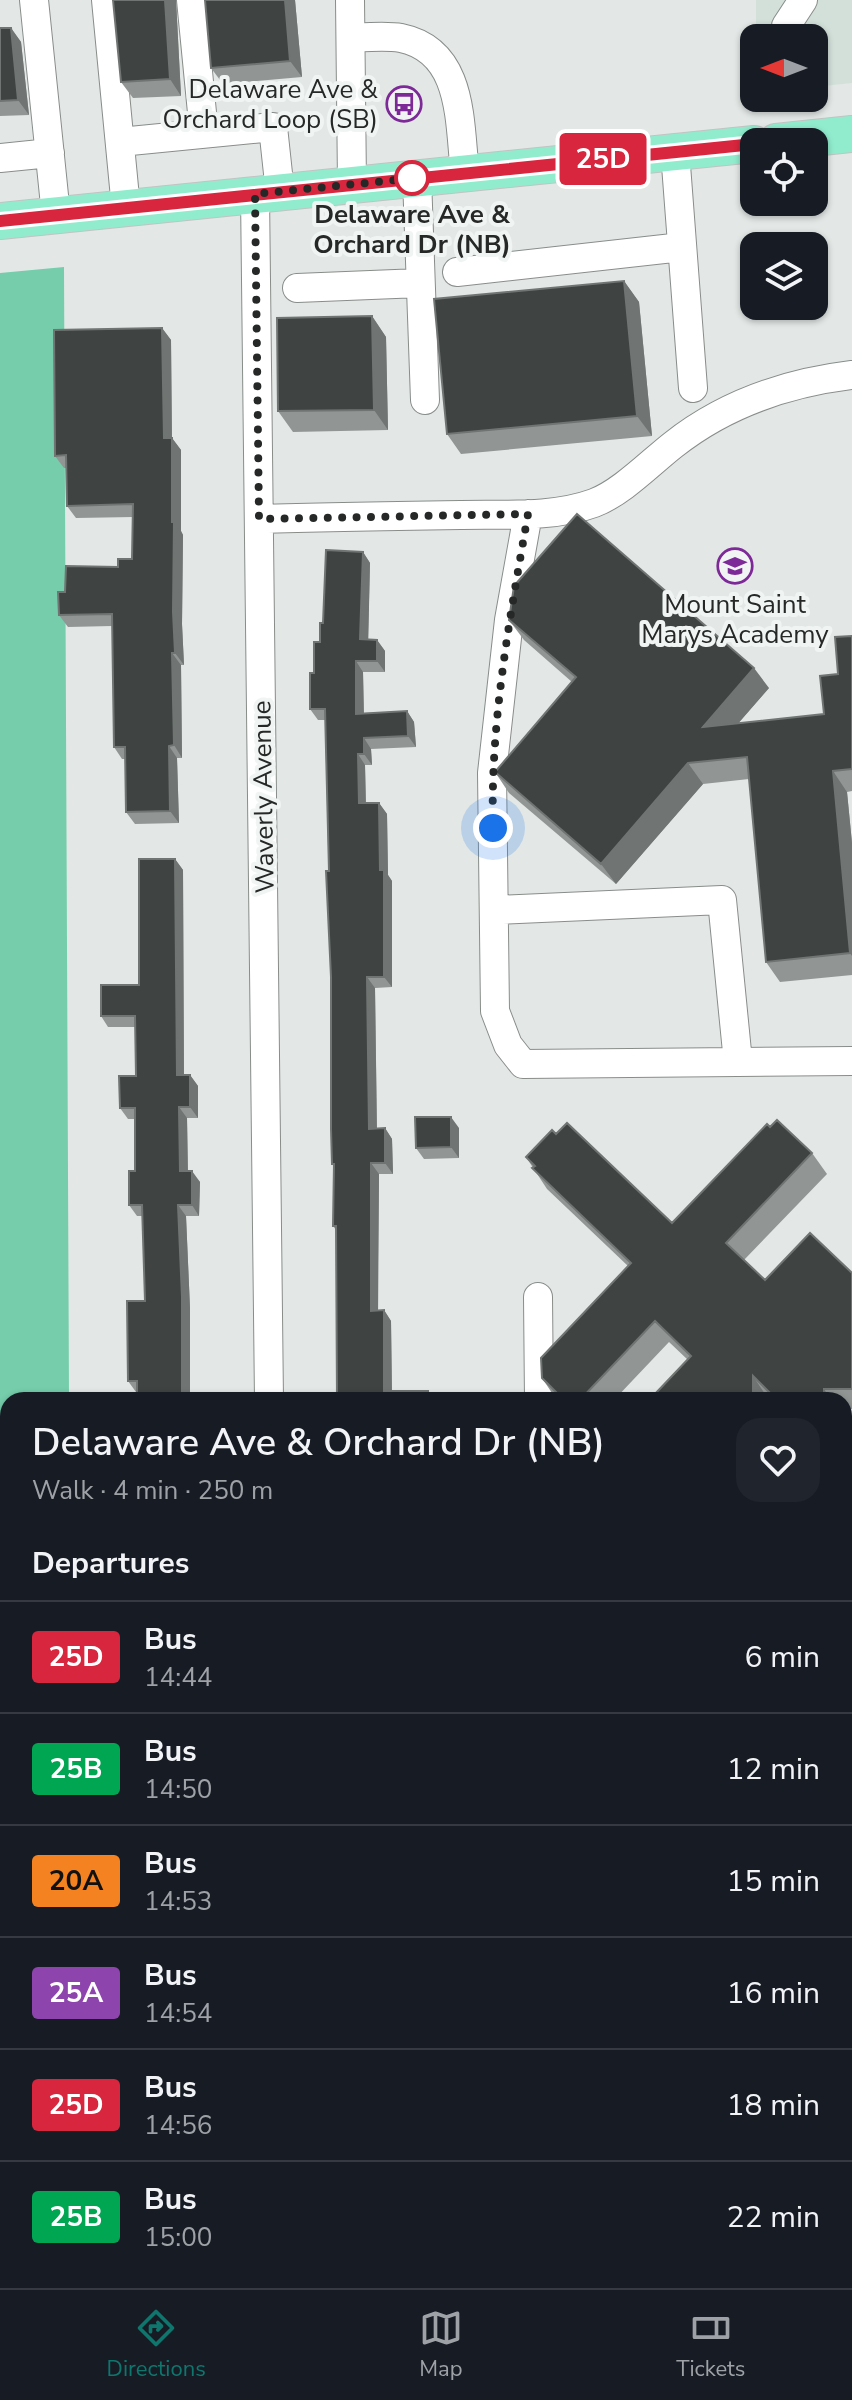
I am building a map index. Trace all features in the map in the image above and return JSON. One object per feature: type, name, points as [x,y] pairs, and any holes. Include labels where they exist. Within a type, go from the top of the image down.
[{"type":"main road","points":[[828,137],[852,134]]},
{"type":"main road","points":[[0,221],[740,145]]},
{"type":"street","points":[[34,0],[56,215]]},
{"type":"street","points":[[106,0],[126,208]]},
{"type":"street","points":[[120,142],[204,133],[191,0]]},
{"type":"street","points":[[350,0],[352,184]]},
{"type":"street","points":[[787,24],[803,0]]},
{"type":"street","points":[[351,37],[401,38],[434,52],[455,86],[465,173]]},
{"type":"street","name":"Waverly Avenue","points":[[204,133],[273,127],[268,193],[259,519],[269,1392]]},
{"type":"street","points":[[675,152],[693,388]]},
{"type":"street","points":[[0,158],[50,153]]},
{"type":"street","points":[[417,178],[425,400]]},
{"type":"street","points":[[457,272],[682,247]]},
{"type":"street","points":[[297,288],[420,283]]},
{"type":"street","points":[[259,519],[528,514],[579,508],[599,502],[675,443],[725,410],[770,391],[809,380],[852,375]]},
{"type":"street","points":[[528,514],[509,620],[492,773],[495,1011],[508,1045],[523,1064],[852,1061]]},
{"type":"street","points":[[496,910],[722,900],[738,1062]]},
{"type":"street","points":[[538,1297],[539,1392]]},
{"type":"shaded area","points":[[756,0],[852,0],[852,83],[828,86],[828,24],[756,24]]},
{"type":"green space","points":[[64,267],[69,1392],[0,1392],[0,273]]},
{"type":"building","points":[[113,0],[165,0],[170,79],[121,82]]},
{"type":"building","points":[[205,0],[285,0],[290,61],[211,68]]},
{"type":"building","points":[[0,28],[11,28],[18,100],[0,101]]},
{"type":"building","points":[[624,281],[637,416],[447,434],[434,299]]},
{"type":"building","points":[[372,316],[374,410],[278,411],[277,318]]},
{"type":"building","points":[[162,328],[164,438],[172,438],[174,522],[174,745],[169,746],[170,811],[126,812],[125,747],[114,747],[112,614],[59,615],[58,592],[65,592],[66,566],[118,567],[118,559],[132,559],[133,504],[67,506],[66,455],[55,456],[54,330]]},
{"type":"building","points":[[577,514],[754,668],[703,727],[824,714],[820,676],[838,674],[835,637],[852,636],[852,769],[833,771],[850,953],[766,962],[747,757],[688,763],[601,864],[495,772],[576,677],[509,620],[514,586]]},
{"type":"building","points":[[326,550],[363,552],[360,639],[377,640],[377,661],[356,661],[356,714],[407,711],[408,736],[364,738],[364,754],[358,754],[359,803],[379,803],[380,870],[384,870],[384,977],[367,977],[369,1129],[385,1128],[385,1163],[371,1163],[371,1311],[384,1310],[384,1391],[428,1392],[337,1392],[325,709],[310,709],[314,642],[320,642],[320,623],[323,623]]},
{"type":"building","points":[[139,859],[175,859],[177,1075],[190,1075],[190,1107],[179,1107],[180,1171],[192,1171],[192,1205],[178,1205],[182,1392],[137,1392],[137,1381],[128,1381],[127,1301],[145,1301],[142,1205],[129,1205],[129,1171],[135,1171],[135,1108],[120,1108],[119,1076],[136,1076],[135,1016],[101,1016],[101,985],[139,985]]},
{"type":"building","points":[[415,1117],[451,1117],[451,1147],[416,1148]]},
{"type":"building","points":[[777,1120],[812,1153],[726,1243],[765,1280],[810,1233],[852,1273],[852,1389],[769,1392],[753,1376],[753,1392],[657,1392],[691,1356],[655,1321],[588,1392],[556,1392],[542,1378],[541,1358],[631,1263],[532,1168],[535,1166],[526,1157],[552,1130],[556,1134],[567,1123],[672,1223],[767,1124],[770,1127]]},
{"type":"bus line","name":"25D","points":[[0,221],[740,145]]},
{"type":"place","name":"Delaware Ave & Orchard Loop (SB)","points":[[404,104]]},
{"type":"place","name":"Delaware Ave & Orchard Dr (NB)","points":[[412,178]]},
{"type":"place","name":"Mount Saint Marys Academy","points":[[735,566]]},
{"type":"route","points":[[412,178],[417,178],[255,194],[259,519],[528,514],[509,620],[492,773],[493,828]]}]
